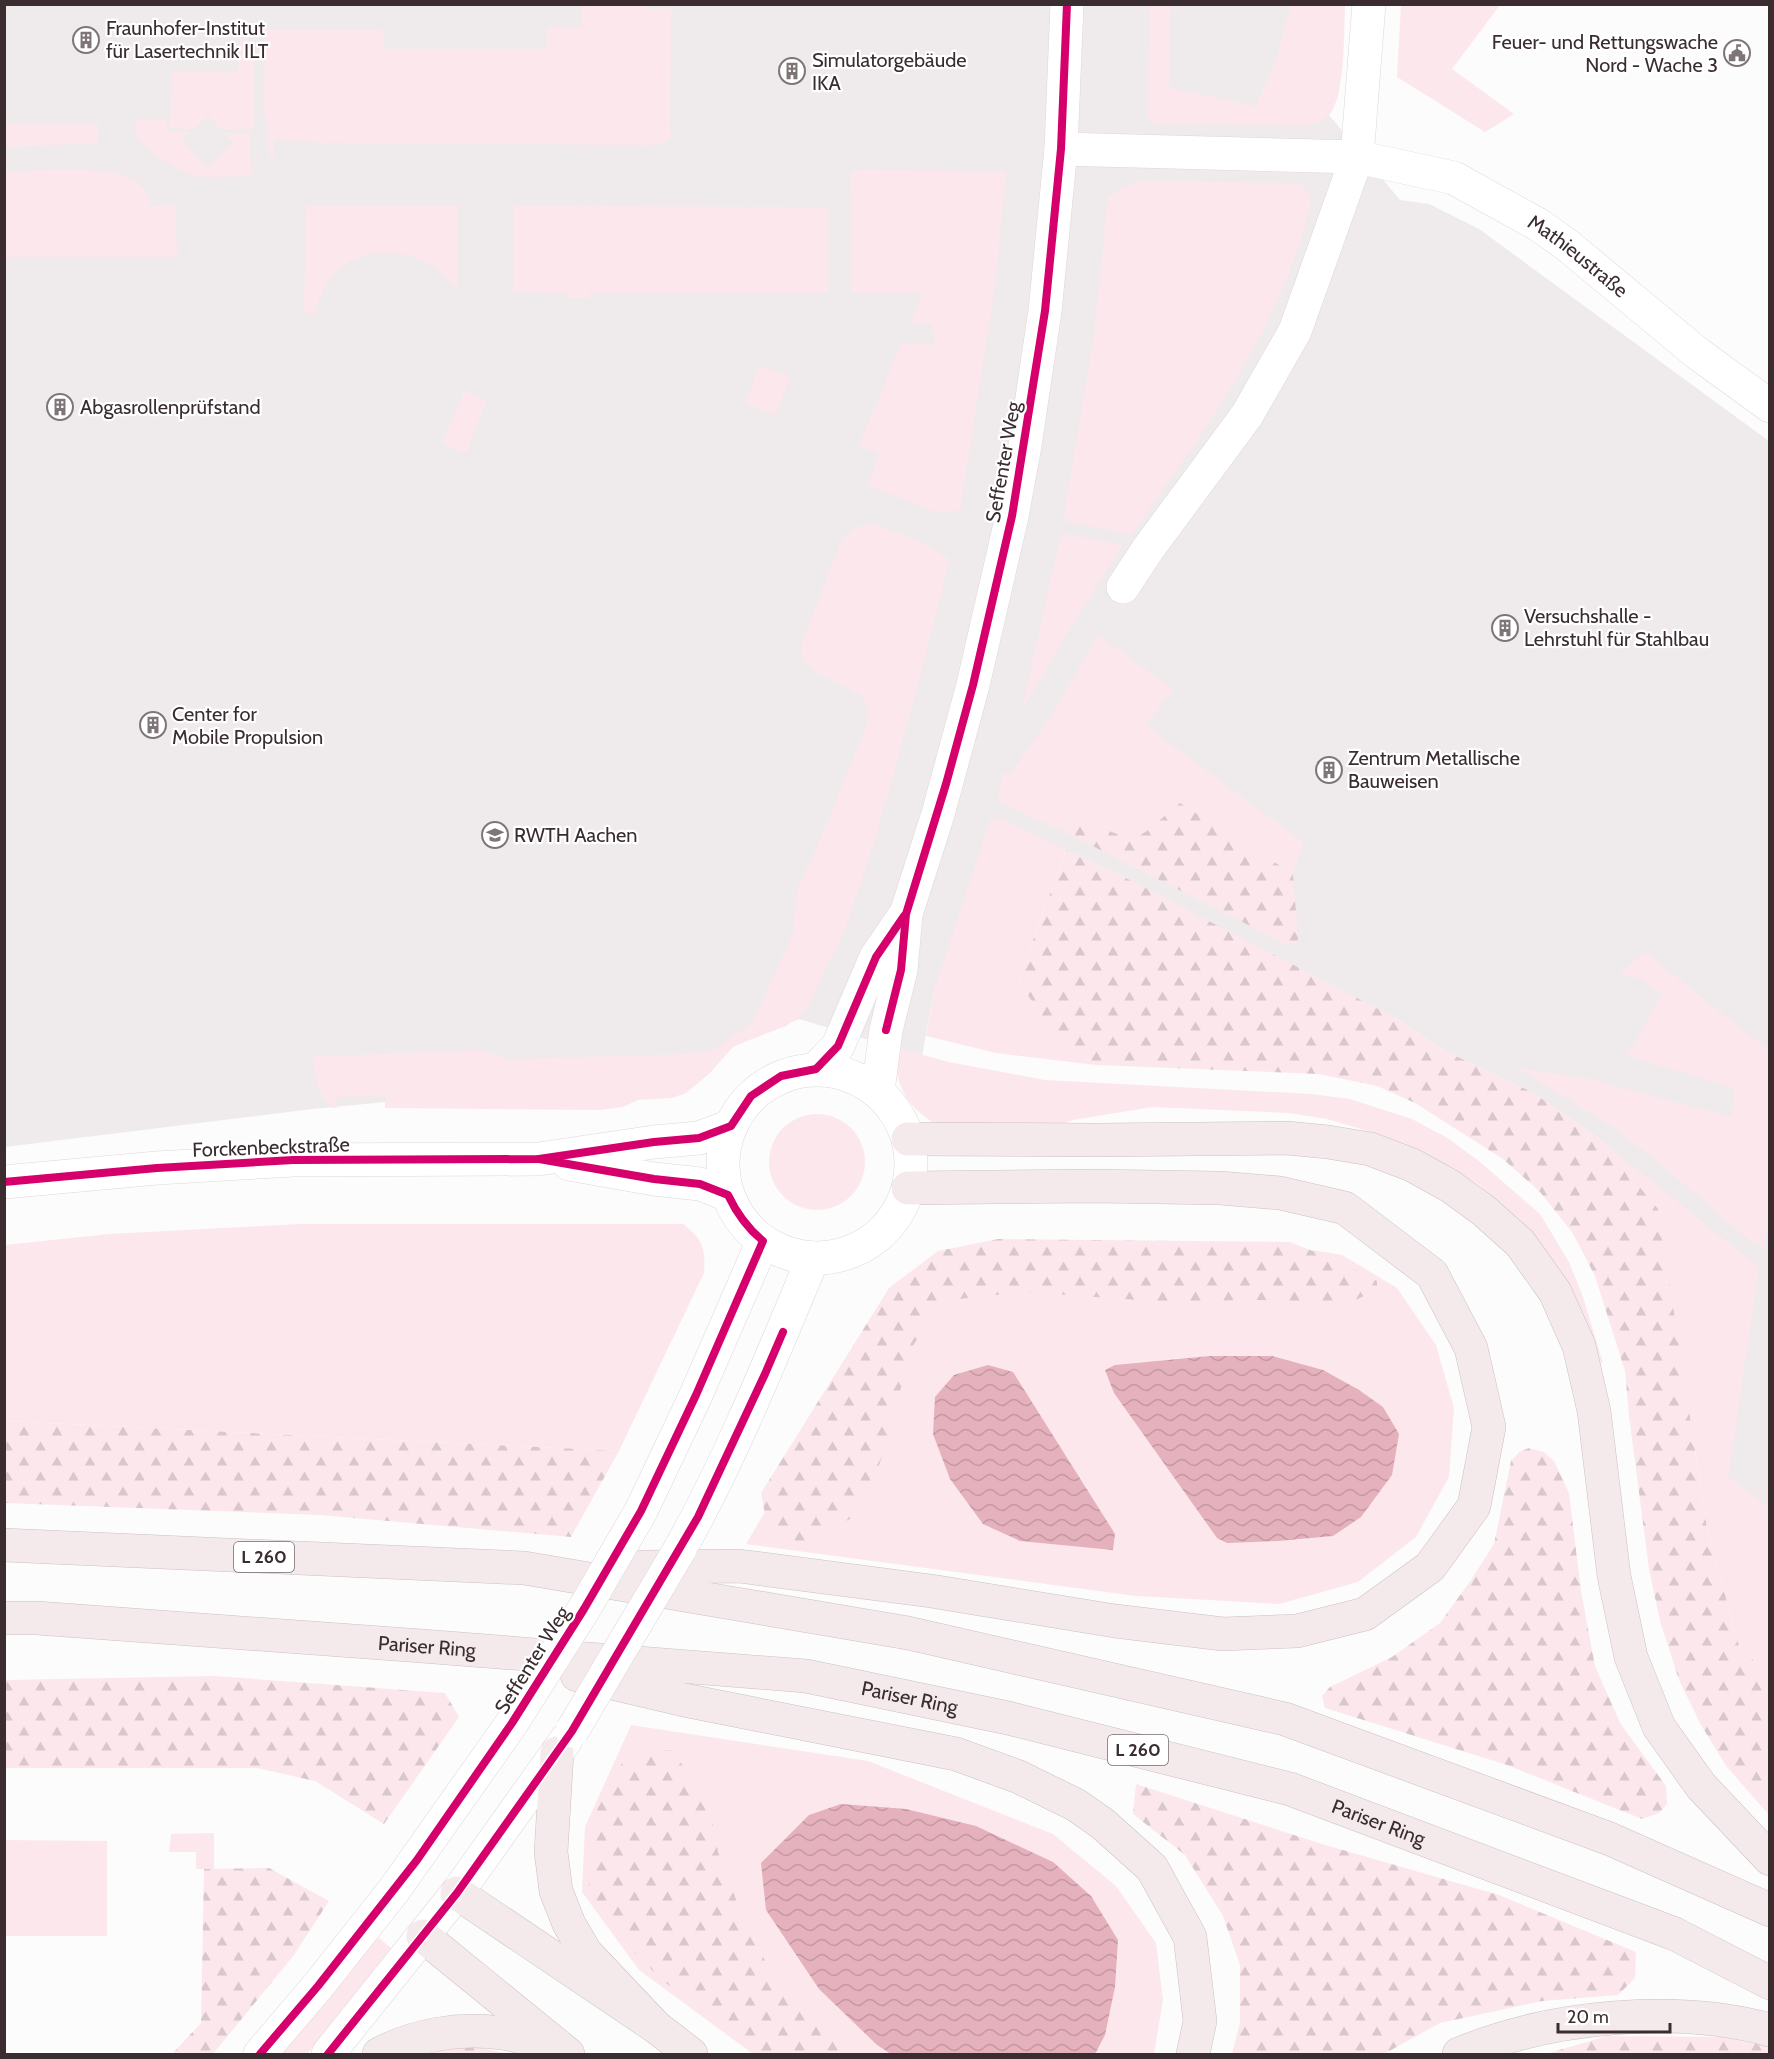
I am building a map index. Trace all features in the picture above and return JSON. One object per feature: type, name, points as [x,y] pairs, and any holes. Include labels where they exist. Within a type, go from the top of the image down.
[{"type":"highway","points":[[908,1139],[1287,1138],[1328,1142],[1370,1149],[1412,1165],[1450,1186],[1483,1210],[1520,1243],[1555,1292],[1579,1346],[1594,1411],[1614,1576],[1631,1657],[1659,1727],[1701,1786],[1770,1859]]},
{"type":"highway","points":[[524,1568],[739,1566],[1179,1629],[1223,1634],[1297,1631],[1365,1614],[1430,1567],[1474,1506],[1489,1427],[1471,1348],[1432,1274],[1345,1208],[1280,1193],[1220,1188],[1093,1186],[908,1188]]},
{"type":"highway","name":"L 260","points":[[4,1545],[524,1568],[908,1633],[1285,1719],[1611,1839],[1770,1910]]},
{"type":"highway","name":"Pariser Ring","points":[[4,1618],[37,1618],[806,1676],[1008,1718],[1290,1789],[1675,1934],[1770,1983]]},
{"type":"highway","points":[[472,1650],[684,1700],[956,1754],[1019,1777],[1076,1806],[1103,1824],[1152,1868],[1190,1938],[1200,2021],[1192,2055]]},
{"type":"highway","points":[[565,1742],[551,1852],[556,1891],[569,1924],[586,1953],[656,2027]]},
{"type":"highway","points":[[457,1893],[656,2027],[691,2055]]},
{"type":"highway","points":[[423,1936],[563,2050]]},
{"type":"highway","points":[[1459,2055],[1526,2032],[1599,2019],[1687,2016],[1770,2030]]},
{"type":"highway","points":[[379,2055],[396,2045],[449,2031],[501,2033],[563,2050]]},
{"type":"street","name":"Seffenter Weg","points":[[878,1091],[886,1030],[901,969],[906,914],[946,784],[973,684],[1012,516],[1045,311],[1061,149],[1067,4]]},
{"type":"street","points":[[1123,587],[1246,415],[1295,331],[1357,156],[1369,4]]},
{"type":"street","points":[[1061,149],[1357,156]]},
{"type":"street","name":"Mathieustraße","points":[[1357,156],[1454,177],[1539,225],[1567,245],[1697,353],[1770,406]]},
{"type":"street","name":"Seffenter Weg","points":[[816,1069],[838,1046],[876,957],[906,914]]},
{"type":"street","points":[[816,1069],[849,1075],[878,1091],[896,1113],[908,1139],[911,1164],[908,1188],[894,1217],[873,1240],[844,1254],[813,1258],[787,1253],[763,1241],[748,1229],[736,1213],[728,1195],[723,1160],[731,1126],[751,1096],[781,1076],[816,1069]]},
{"type":"street","name":"Forckenbeckstraße","points":[[4,1182],[157,1168],[293,1160],[539,1159],[654,1142],[699,1138],[731,1126]]},
{"type":"street","name":"Forckenbeckstraße","points":[[539,1159],[654,1179],[700,1184],[728,1195]]},
{"type":"street","name":"Seffenter Weg","points":[[260,2055],[417,1860],[512,1724],[584,1609],[641,1511],[696,1395],[763,1241]]},
{"type":"street","points":[[328,2055],[457,1893],[565,1742],[698,1516],[765,1374],[813,1258]]},
{"type":"street","points":[[417,1860],[457,1893]]},
{"type":"street","points":[[384,1903],[423,1936]]},
{"type":"shaded area","name":"RWTH Aachen","points":[[4,5],[1345,5],[1338,97],[1329,115],[1400,200],[1429,204],[1479,229],[1769,441],[1769,1676],[1598,1138],[1532,1092],[1445,1051],[1397,1019],[1280,966],[1132,881],[998,819],[934,991],[922,1056],[799,1019],[734,1046],[492,1092],[312,1109],[5,1147]]},
{"type":"green space","points":[[582,5],[646,5],[646,9],[671,9],[670,134],[676,134],[659,145],[324,143],[274,139],[273,160],[270,154],[268,125],[264,114],[265,30],[383,30],[384,49],[547,49],[547,27],[582,27]]},
{"type":"green space","points":[[1150,5],[1170,5],[1169,88],[1256,106],[1278,54],[1291,5],[1345,5],[1342,73],[1337,99],[1331,112],[1324,119],[1310,125],[1153,124],[1147,114]]},
{"type":"green space","points":[[1401,5],[1500,5],[1452,69],[1514,114],[1485,132],[1397,77]]},
{"type":"green space","points":[[239,39],[254,40],[254,129],[220,129],[208,116],[194,129],[170,128],[172,72],[238,71]]},
{"type":"green space","points":[[135,120],[167,120],[167,132],[190,132],[182,139],[207,166],[233,143],[224,133],[250,133],[251,175],[204,177],[176,168],[136,138]]},
{"type":"green space","points":[[5,123],[98,124],[98,143],[5,147]]},
{"type":"green space","points":[[859,170],[1006,171],[995,286],[960,510],[935,512],[868,485],[879,454],[859,445],[901,344],[933,344],[936,347],[931,323],[910,323],[922,293],[852,293],[851,172]]},
{"type":"green space","points":[[5,171],[93,171],[126,176],[143,187],[150,206],[175,205],[177,257],[5,257]]},
{"type":"green space","points":[[1143,181],[1295,183],[1303,186],[1311,200],[1298,247],[1281,292],[1261,334],[1213,416],[1131,535],[1063,520],[1094,334],[1108,197],[1120,189]]},
{"type":"green space","points":[[306,206],[457,206],[457,290],[446,276],[422,260],[393,253],[364,255],[339,269],[330,278],[315,313],[304,313]]},
{"type":"green space","points":[[514,206],[828,207],[828,293],[589,293],[589,298],[566,298],[566,293],[514,292]]},
{"type":"green space","points":[[759,366],[791,376],[774,415],[746,403]]},
{"type":"green space","points":[[464,391],[487,401],[466,453],[442,443]]},
{"type":"green space","points":[[876,524],[926,544],[950,560],[874,842],[837,948],[826,966],[810,1004],[801,1015],[786,1026],[734,1046],[709,1074],[686,1093],[672,1098],[638,1100],[623,1107],[600,1110],[385,1108],[385,1096],[337,1097],[337,1108],[332,1108],[318,1085],[313,1057],[477,1050],[511,1059],[688,1054],[715,1049],[752,1023],[793,934],[797,890],[866,727],[868,714],[866,702],[859,694],[814,671],[804,661],[801,650],[803,640],[842,539],[854,527]]},
{"type":"green space","points":[[1061,533],[1122,545],[1026,704],[1023,705]]},
{"type":"green space","points":[[1098,635],[1173,689],[1146,726],[1303,842],[1293,874],[1180,804],[1135,838],[1124,837],[1090,823],[1073,822],[1065,832],[1001,803],[998,797],[1003,773],[1009,774],[1034,741]]},
{"type":"green space","points":[[1180,803],[1293,874],[1298,939],[1295,944],[1286,944],[1065,832],[1073,822],[1090,823],[1124,837],[1135,838],[1147,831]]},
{"type":"green space","points":[[998,818],[1066,850],[1018,981],[1054,1033],[1096,1065],[996,1053],[926,1036],[934,991],[990,820]]},
{"type":"green space","points":[[1066,850],[1132,881],[1397,1019],[1445,1051],[1532,1092],[1598,1138],[1658,1209],[1707,1528],[1739,1646],[1769,1676],[1769,1815],[1726,1766],[1701,1725],[1679,1680],[1660,1621],[1649,1569],[1625,1371],[1595,1276],[1572,1232],[1540,1192],[1503,1159],[1415,1103],[1377,1086],[1319,1074],[1096,1065],[1054,1033],[1018,981]]},
{"type":"green space","points":[[1645,952],[1769,1051],[1770,1210],[1764,1247],[1750,1241],[1657,1161],[1610,1125],[1518,1068],[1589,1079],[1732,1117],[1734,1088],[1627,1056],[1662,994],[1638,978],[1619,975]]},
{"type":"green space","points":[[897,1048],[949,1062],[1045,1080],[1312,1094],[1350,1099],[1412,1119],[1446,1137],[1479,1161],[1540,1214],[1569,1262],[1583,1297],[1603,1363],[1601,1363],[1586,1322],[1532,1237],[1506,1208],[1479,1185],[1453,1168],[1405,1144],[1327,1119],[1288,1113],[1153,1107],[1073,1120],[1053,1127],[934,1123],[915,1108],[903,1092],[897,1072]]},
{"type":"green space","points":[[817,1114],[835,1117],[851,1128],[862,1144],[865,1162],[862,1180],[851,1196],[835,1207],[817,1210],[799,1207],[783,1196],[772,1180],[769,1162],[772,1144],[783,1128],[799,1117]]},
{"type":"green space","points":[[1598,1138],[1759,1267],[1728,1477],[1769,1507],[1769,1676],[1739,1646],[1707,1528],[1658,1209]]},
{"type":"green space","points":[[300,1224],[683,1224],[699,1239],[704,1257],[704,1273],[619,1451],[5,1421],[5,1245],[109,1234]]},
{"type":"green space","points":[[998,1239],[1290,1242],[1342,1263],[1377,1281],[1377,1290],[1336,1309],[1264,1300],[1168,1302],[1023,1292],[941,1301],[909,1352],[892,1427],[875,1477],[859,1514],[808,1542],[788,1540],[766,1520],[761,1493],[889,1288],[938,1251]]},
{"type":"green space","points":[[1288,1246],[1342,1255],[1397,1288],[1436,1345],[1454,1408],[1449,1477],[1416,1537],[1358,1582],[1279,1604],[1136,1596],[746,1544],[903,1278]]},
{"type":"green space","points":[[4,1421],[619,1451],[571,1537],[319,1515],[5,1503]]},
{"type":"green space","points":[[1529,1448],[1544,1452],[1554,1461],[1569,1493],[1581,1591],[1595,1666],[1620,1723],[1666,1786],[1667,1804],[1659,1813],[1642,1819],[1507,1765],[1325,1708],[1322,1696],[1330,1687],[1392,1657],[1440,1623],[1494,1544],[1511,1461],[1519,1452]]},
{"type":"green space","points":[[215,1676],[445,1693],[459,1717],[384,1824],[315,1781],[257,1768],[5,1768],[5,1680]]},
{"type":"green space","points":[[631,1725],[868,1761],[1053,1834],[1116,1886],[1156,1943],[1163,2000],[1154,2054],[753,2054],[639,1970],[582,1892],[585,1827]]},
{"type":"green space","points":[[671,1750],[708,1799],[718,1852],[743,1918],[773,1976],[856,2054],[760,2054],[714,2016],[664,1982],[621,1939],[589,1888],[591,1821],[627,1754]]},
{"type":"green space","points":[[1136,1784],[1322,1844],[1499,1895],[1636,1952],[1635,1978],[1618,1995],[1542,2001],[1440,2023],[1384,2054],[1232,2054],[1240,2022],[1240,1965],[1223,1916],[1185,1855],[1133,1814]]},
{"type":"green space","points":[[214,1833],[214,1869],[196,1869],[196,1852],[169,1852],[171,1834]]},
{"type":"green space","points":[[5,1840],[107,1841],[107,1936],[5,1936]]},
{"type":"green space","points":[[269,1868],[329,1901],[294,1955],[213,2054],[172,2054],[201,2023],[204,1869]]},
{"type":"green space","points":[[379,1938],[392,1949],[307,2054],[278,2054],[368,1946]]},
{"type":"green space","points":[[1607,2036],[1722,2037],[1770,2047],[1769,2054],[1546,2054]]},
{"type":"green space","points":[[472,2046],[510,2054],[419,2054],[439,2048]]},
{"type":"water","points":[[1210,1356],[1272,1356],[1323,1370],[1359,1390],[1383,1407],[1399,1434],[1392,1475],[1361,1517],[1333,1536],[1227,1543],[1217,1538],[1114,1393],[1105,1370],[1115,1365]]},
{"type":"water","points":[[988,1365],[1013,1372],[1115,1534],[1113,1550],[1020,1541],[983,1524],[950,1479],[933,1434],[935,1397],[954,1375]]},
{"type":"water","points":[[841,1804],[906,1809],[976,1826],[1053,1862],[1091,1896],[1118,1940],[1115,1987],[1105,2035],[1095,2054],[891,2054],[877,2045],[819,1989],[766,1910],[761,1863],[809,1815]]},
{"type":"cycle path","points":[[886,1030],[901,970],[906,914],[946,784],[973,685],[1012,516],[1045,311],[1061,149],[1067,4]]},
{"type":"cycle path","points":[[4,1182],[157,1168],[293,1160],[539,1159],[654,1142],[699,1138],[731,1126],[751,1096],[781,1076],[816,1069],[838,1046],[876,957],[904,916]]},
{"type":"cycle path","points":[[260,2054],[318,1986],[417,1860],[512,1723],[584,1609],[641,1511],[696,1395],[763,1241],[743,1220],[728,1195],[700,1184],[654,1179],[539,1159]]},
{"type":"cycle path","points":[[328,2054],[457,1893],[572,1731],[698,1517],[783,1332]]},
{"type":"place","name":"Fraunhofer-Institut für Lasertechnik ILT","points":[[86,40]]},
{"type":"place","name":"Feuer- und Rettungswache Nord - Wache 3","points":[[1737,53]]},
{"type":"place","name":"Simulatorgebäude IKA","points":[[792,71]]},
{"type":"place","name":"Abgasrollenprüfstand","points":[[60,407]]},
{"type":"place","name":"Versuchshalle - Lehrstuhl für Stahlbau","points":[[1505,628]]},
{"type":"place","name":"Center for Mobile Propulsion","points":[[153,725]]},
{"type":"place","name":"Zentrum Metallische Bauweisen","points":[[1329,770]]},
{"type":"place","name":"RWTH Aachen","points":[[495,835]]}]
